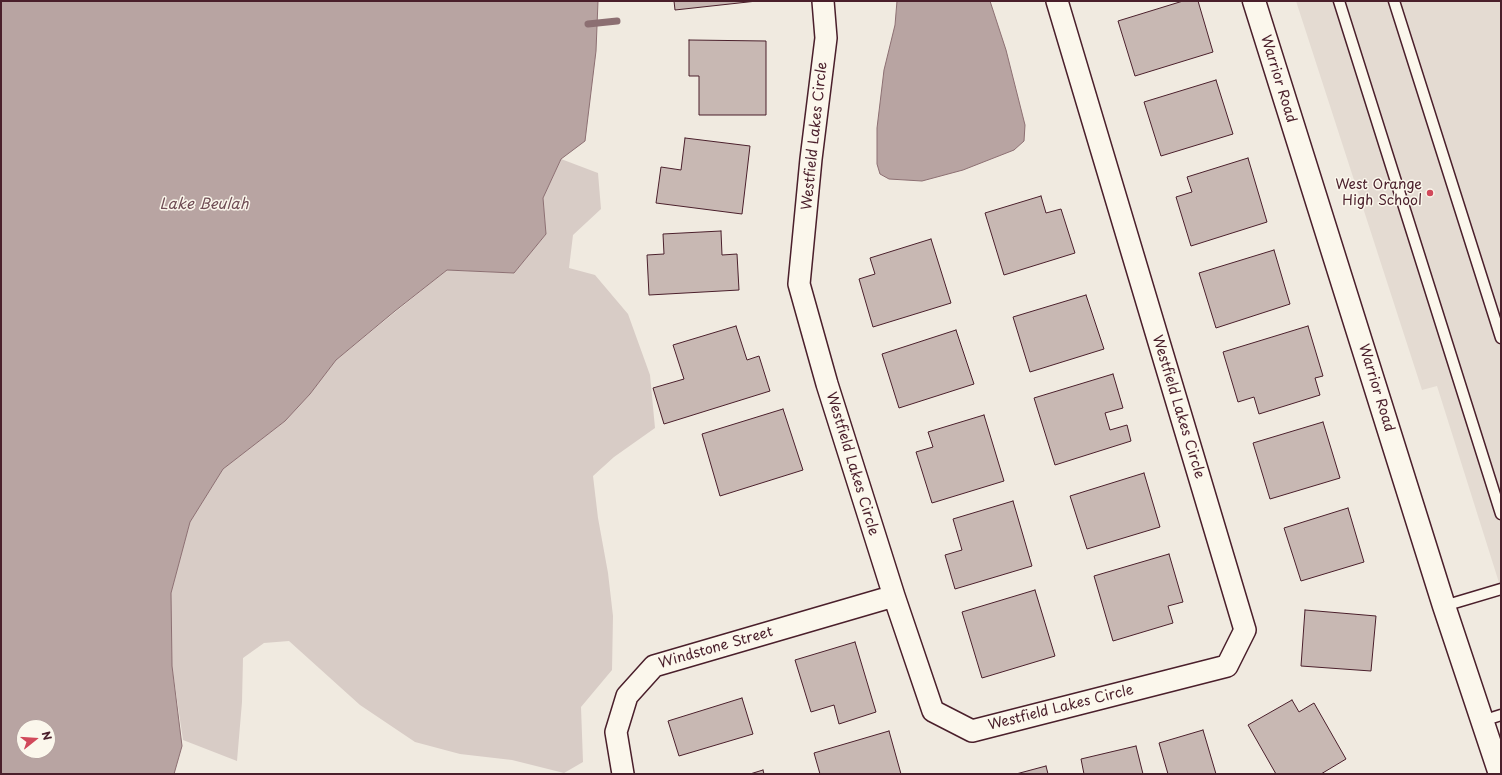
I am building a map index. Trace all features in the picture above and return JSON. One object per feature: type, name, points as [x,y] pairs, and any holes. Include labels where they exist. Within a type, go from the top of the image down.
[{"type":"street","name":"Westfield Lakes Circle","points":[[823,1],[826,38],[811,159],[799,284],[827,384],[894,596],[933,711],[972,731],[1227,666],[1245,630],[1057,1]]},
{"type":"street","name":"Warrior Road","points":[[1254,1],[1444,606],[1492,718],[1500,774]]},
{"type":"street","name":"Windstone Street","points":[[623,774],[616,732],[627,696],[654,666],[894,596]]},
{"type":"lane","points":[[1339,1],[1501,514]]},
{"type":"lane","points":[[1394,1],[1501,338]]},
{"type":"lane","points":[[1444,606],[1501,589]]},
{"type":"shaded area","name":"West Orange High School","points":[[1296,1],[1501,1],[1501,589],[1437,386],[1422,390]]},
{"type":"shaded area","points":[[561,159],[598,173],[601,209],[573,235],[569,268],[595,275],[628,314],[650,375],[655,428],[614,457],[593,476],[613,616],[612,670],[581,707],[583,762],[564,773],[512,760],[460,754],[415,742],[360,705],[289,641],[264,643],[243,658],[242,702],[237,761],[183,740],[172,666],[171,593],[190,522],[223,469],[285,421],[310,394],[336,360],[447,270],[514,273],[546,234],[543,198]]},
{"type":"water","name":"Lake Beulah","points":[[1,1],[598,1],[596,51],[585,141],[561,159],[543,198],[546,234],[514,273],[447,270],[395,311],[336,360],[310,394],[285,421],[223,469],[190,522],[171,593],[172,666],[182,746],[174,774],[1,774]]},
{"type":"water","points":[[897,1],[990,1],[1006,50],[1025,125],[1024,141],[1014,150],[963,170],[922,181],[889,179],[880,174],[877,164],[877,128],[884,70],[895,25]]},
{"type":"building","points":[[674,1],[757,1],[675,10]]},
{"type":"building","points":[[1183,1],[1198,1],[1213,52],[1135,76],[1118,21]]},
{"type":"building","points":[[689,40],[766,41],[766,115],[699,115],[699,76],[689,76]]},
{"type":"building","points":[[1216,80],[1233,134],[1161,156],[1144,102]]},
{"type":"building","points":[[685,138],[750,146],[742,214],[656,203],[661,167],[681,170]]},
{"type":"building","points":[[1248,158],[1267,222],[1191,246],[1176,197],[1192,192],[1187,177]]},
{"type":"building","points":[[1041,196],[1046,213],[1061,209],[1075,253],[1004,275],[985,213]]},
{"type":"building","points":[[721,231],[722,255],[737,254],[739,290],[649,295],[647,255],[664,254],[663,234]]},
{"type":"building","points":[[931,239],[951,303],[873,327],[859,279],[875,274],[870,258]]},
{"type":"building","points":[[1274,250],[1290,304],[1216,328],[1199,273]]},
{"type":"building","points":[[1086,295],[1104,349],[1030,372],[1013,317]]},
{"type":"building","points":[[736,326],[747,360],[759,356],[770,391],[664,424],[653,388],[684,379],[673,345]]},
{"type":"building","points":[[1308,326],[1323,376],[1315,378],[1320,395],[1259,414],[1254,397],[1238,402],[1223,352]]},
{"type":"building","points":[[956,330],[974,384],[899,408],[882,354]]},
{"type":"building","points":[[1113,374],[1123,408],[1105,413],[1110,430],[1127,425],[1131,441],[1055,465],[1034,398]]},
{"type":"building","points":[[783,409],[803,470],[720,496],[702,434]]},
{"type":"building","points":[[984,415],[1004,481],[932,503],[916,452],[933,447],[928,432]]},
{"type":"building","points":[[1323,422],[1340,478],[1270,499],[1253,443]]},
{"type":"building","points":[[1144,473],[1160,527],[1087,549],[1070,496]]},
{"type":"building","points":[[1013,501],[1032,566],[955,589],[945,555],[962,550],[953,519]]},
{"type":"building","points":[[1348,508],[1364,562],[1301,581],[1284,528]]},
{"type":"building","points":[[1169,554],[1183,602],[1168,606],[1173,623],[1113,641],[1094,576]]},
{"type":"building","points":[[1035,590],[1055,656],[982,678],[962,612]]},
{"type":"building","points":[[1305,610],[1376,616],[1371,671],[1301,666]]},
{"type":"building","points":[[855,642],[876,712],[839,724],[834,705],[811,712],[795,660]]},
{"type":"building","points":[[742,698],[753,734],[679,756],[668,721]]},
{"type":"building","points":[[1292,700],[1299,712],[1314,703],[1346,759],[1321,774],[1276,774],[1248,725]]},
{"type":"building","points":[[1203,730],[1216,774],[1168,774],[1159,743]]},
{"type":"building","points":[[889,731],[901,774],[820,774],[814,753]]},
{"type":"building","points":[[1136,746],[1143,774],[1084,774],[1081,759]]},
{"type":"building","points":[[1046,766],[1048,774],[1016,774]]},
{"type":"building","points":[[763,770],[764,774],[750,774]]},
{"type":"waterway","points":[[588,24],[617,21]]},
{"type":"place","name":"West Orange High School","points":[[1430,193]]}]
